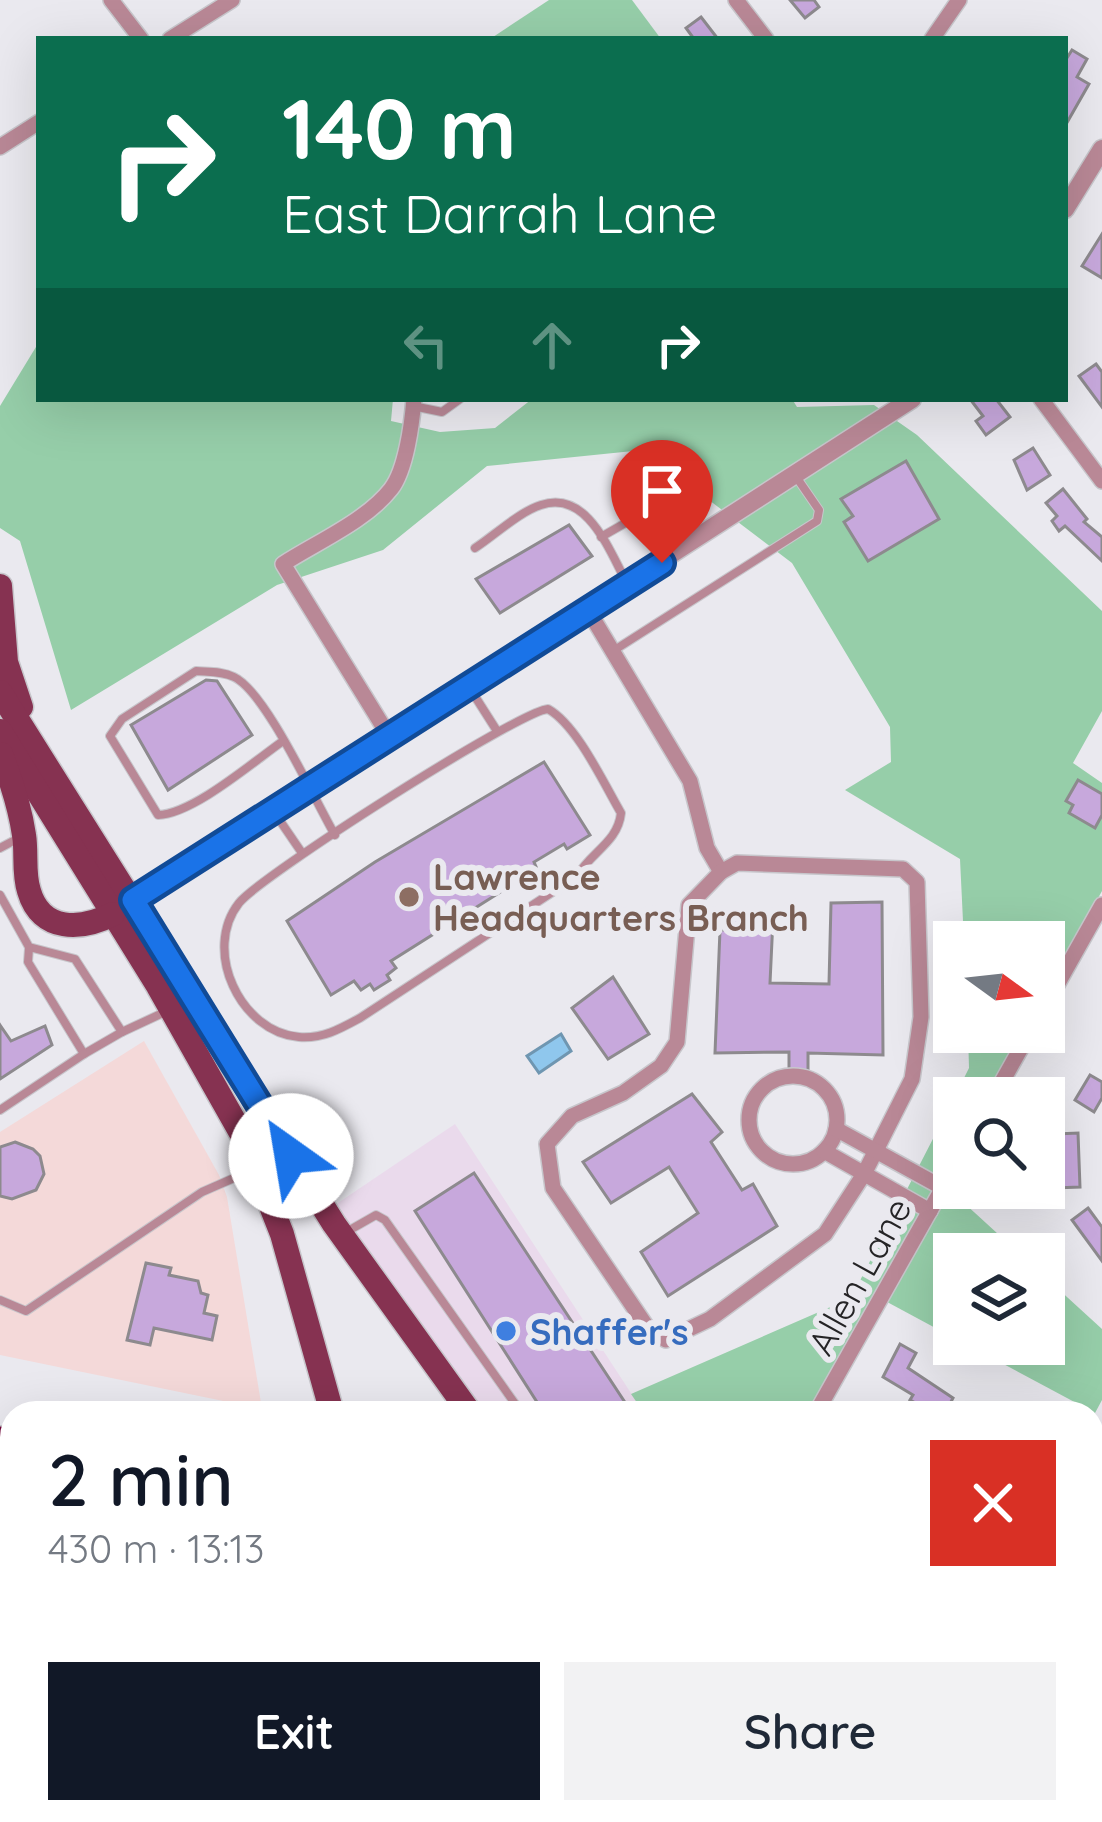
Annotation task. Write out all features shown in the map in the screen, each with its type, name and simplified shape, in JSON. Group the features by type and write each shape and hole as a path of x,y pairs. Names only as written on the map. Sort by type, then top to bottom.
{"main road":[{"path":"0,586 6,662 50,770"},
{"path":"0,692 50,770 172,1009 219,1088 282,1234 329,1401"},
{"path":"0,731 342,1236 461,1401"},
{"path":"0,752 24,836 29,892 42,914 53,922 79,927 123,907"}],"street":[{"path":"112,0 139,36"},
{"path":"175,36 232,0"},
{"path":"736,0 764,36"},
{"path":"934,36 959,0"},
{"path":"0,147 36,124"},
{"path":"1068,204 1102,148"},
{"path":"123,907 908,402"},
{"path":"1043,402 1102,481"},
{"path":"389,736 283,564 356,518 393,488 411,431 413,403"},
{"path":"1088,462 1102,451"},
{"path":"588,610 690,781 706,848 721,872"},
{"path":"737,863 903,869 917,882 920,1016 912,1079 877,1150 825,1234 710,1319 666,1340 649,1330 553,1188 547,1144 572,1116 623,1093 661,1066 676,1042 689,905 721,872 737,863"},
{"path":"1065,971 1102,905"},
{"path":"783,1077 811,1079 832,1098 836,1129 824,1151 798,1164 769,1157 751,1133 752,1104 770,1082 783,1077"},
{"path":"836,1129 933,1182"},
{"path":"824,1151 930,1211"},
{"name":"Allen Lane","path":"823,1401 933,1206"}],"lane":[{"path":"413,403 442,412 456,402"},
{"path":"614,650 817,521 819,510 796,477"},
{"path":"601,536 667,499"},
{"path":"475,548 543,504 566,505 590,517 628,584"},
{"path":"283,741 207,794 169,815 158,815 110,736 122,718 196,671 218,672 246,685 283,741 335,835"},
{"path":"468,686 497,731"},
{"path":"536,710 559,715 621,813 616,835 587,859 577,876 328,1035 298,1037 253,1014 234,991 225,963 227,924 239,902 302,853 497,731 536,710"},
{"path":"273,810 302,853"},
{"path":"0,848 24,836"},
{"path":"0,895 29,947 28,962 84,1054"},
{"path":"29,947 75,959 122,1032"},
{"path":"0,1110 84,1054 172,1009"},
{"path":"0,1300 26,1311 202,1192 256,1168"},
{"path":"342,1236 365,1218 376,1215 385,1220 510,1401"}],"shaded area":[{"path":"144,1041 227,1197 261,1401 223,1401 0,1355 0,1132"},
{"path":"455,1124 636,1401 461,1401 326,1211"}],"green space":[{"path":"549,0 632,0 659,36 495,36"},
{"path":"36,347 36,402 393,402 391,421 440,432 495,428 528,402 874,405 917,435 1102,611 1102,711 1073,763 1102,783 1102,891 1065,957 1065,921 963,921 960,859 845,790 891,762 890,727 792,563 643,450 487,466 383,550 277,585 71,710 20,541 0,528 0,406"},
{"path":"969,1053 1011,1053 998,1077 964,1077"},
{"path":"933,1139 933,1209 971,1209 997,1233 933,1233 933,1327 876,1296 818,1401 636,1401 631,1394 851,1298"},
{"path":"1065,1295 1102,1329 1102,1400 1073,1401 1005,1365 1065,1365"}],"water":[{"path":"561,1034 571,1051 539,1073 527,1056"}],"building":[{"path":"790,0 814,0 819,7 805,18"},
{"path":"701,17 716,36 692,36 686,28"},
{"path":"1072,50 1087,59 1077,77 1089,84 1068,121 1068,56"},
{"path":"1102,234 1102,278 1082,266"},
{"path":"1096,364 1102,372 1102,407 1079,376"},
{"path":"972,402 998,402 1010,417 986,435 976,421 983,416"},
{"path":"1033,448 1050,475 1027,490 1014,460"},
{"path":"906,461 939,519 868,561 844,522 853,516 841,499"},
{"path":"1063,489 1087,519 1084,522 1102,537 1102,561 1065,526 1059,531 1052,521 1057,516 1046,503"},
{"path":"569,525 592,556 500,613 476,579"},
{"path":"206,680 217,681 252,735 168,790 131,725"},
{"name":"Lawrence Headquarters Branch","path":"544,762 590,835 534,862 537,869 391,961 396,968 387,975 390,980 374,990 370,984 361,990 354,981 331,995 287,921 375,862"},
{"path":"1078,780 1102,794 1102,815 1095,828 1069,813 1073,805 1066,801"},
{"path":"882,902 883,1055 808,1053 808,1072 789,1072 789,1052 715,1053 720,930 731,930 732,918 773,919 770,983 829,984 831,903"},
{"path":"613,977 649,1034 608,1059 572,1008"},
{"path":"0,1025 11,1041 45,1026 52,1045 0,1079"},
{"path":"1090,1075 1102,1082 1102,1098 1094,1112 1075,1100"},
{"path":"692,1094 722,1132 711,1142 742,1190 753,1184 777,1226 668,1296 641,1252 698,1213 669,1167 611,1203 583,1162"},
{"path":"1078,1133 1080,1187 1065,1188 1065,1134"},
{"path":"15,1142 40,1156 44,1174 36,1190 12,1199 0,1196 0,1147"},
{"path":"474,1173 624,1401 536,1401 415,1211"},
{"path":"1088,1208 1102,1227 1102,1261 1072,1220"},
{"path":"146,1263 171,1268 169,1275 198,1281 201,1293 208,1295 204,1313 217,1316 212,1340 154,1328 150,1345 127,1340"},
{"path":"900,1344 916,1353 908,1368 953,1398 912,1401 913,1395 883,1377"}],"place":[{"name":"Lawrence Headquarters Branch","path":"409,897"},
{"name":"Shaffer's","path":"506,1331"}],"route":[{"path":"291,1156 133,900 662,563"}]}
